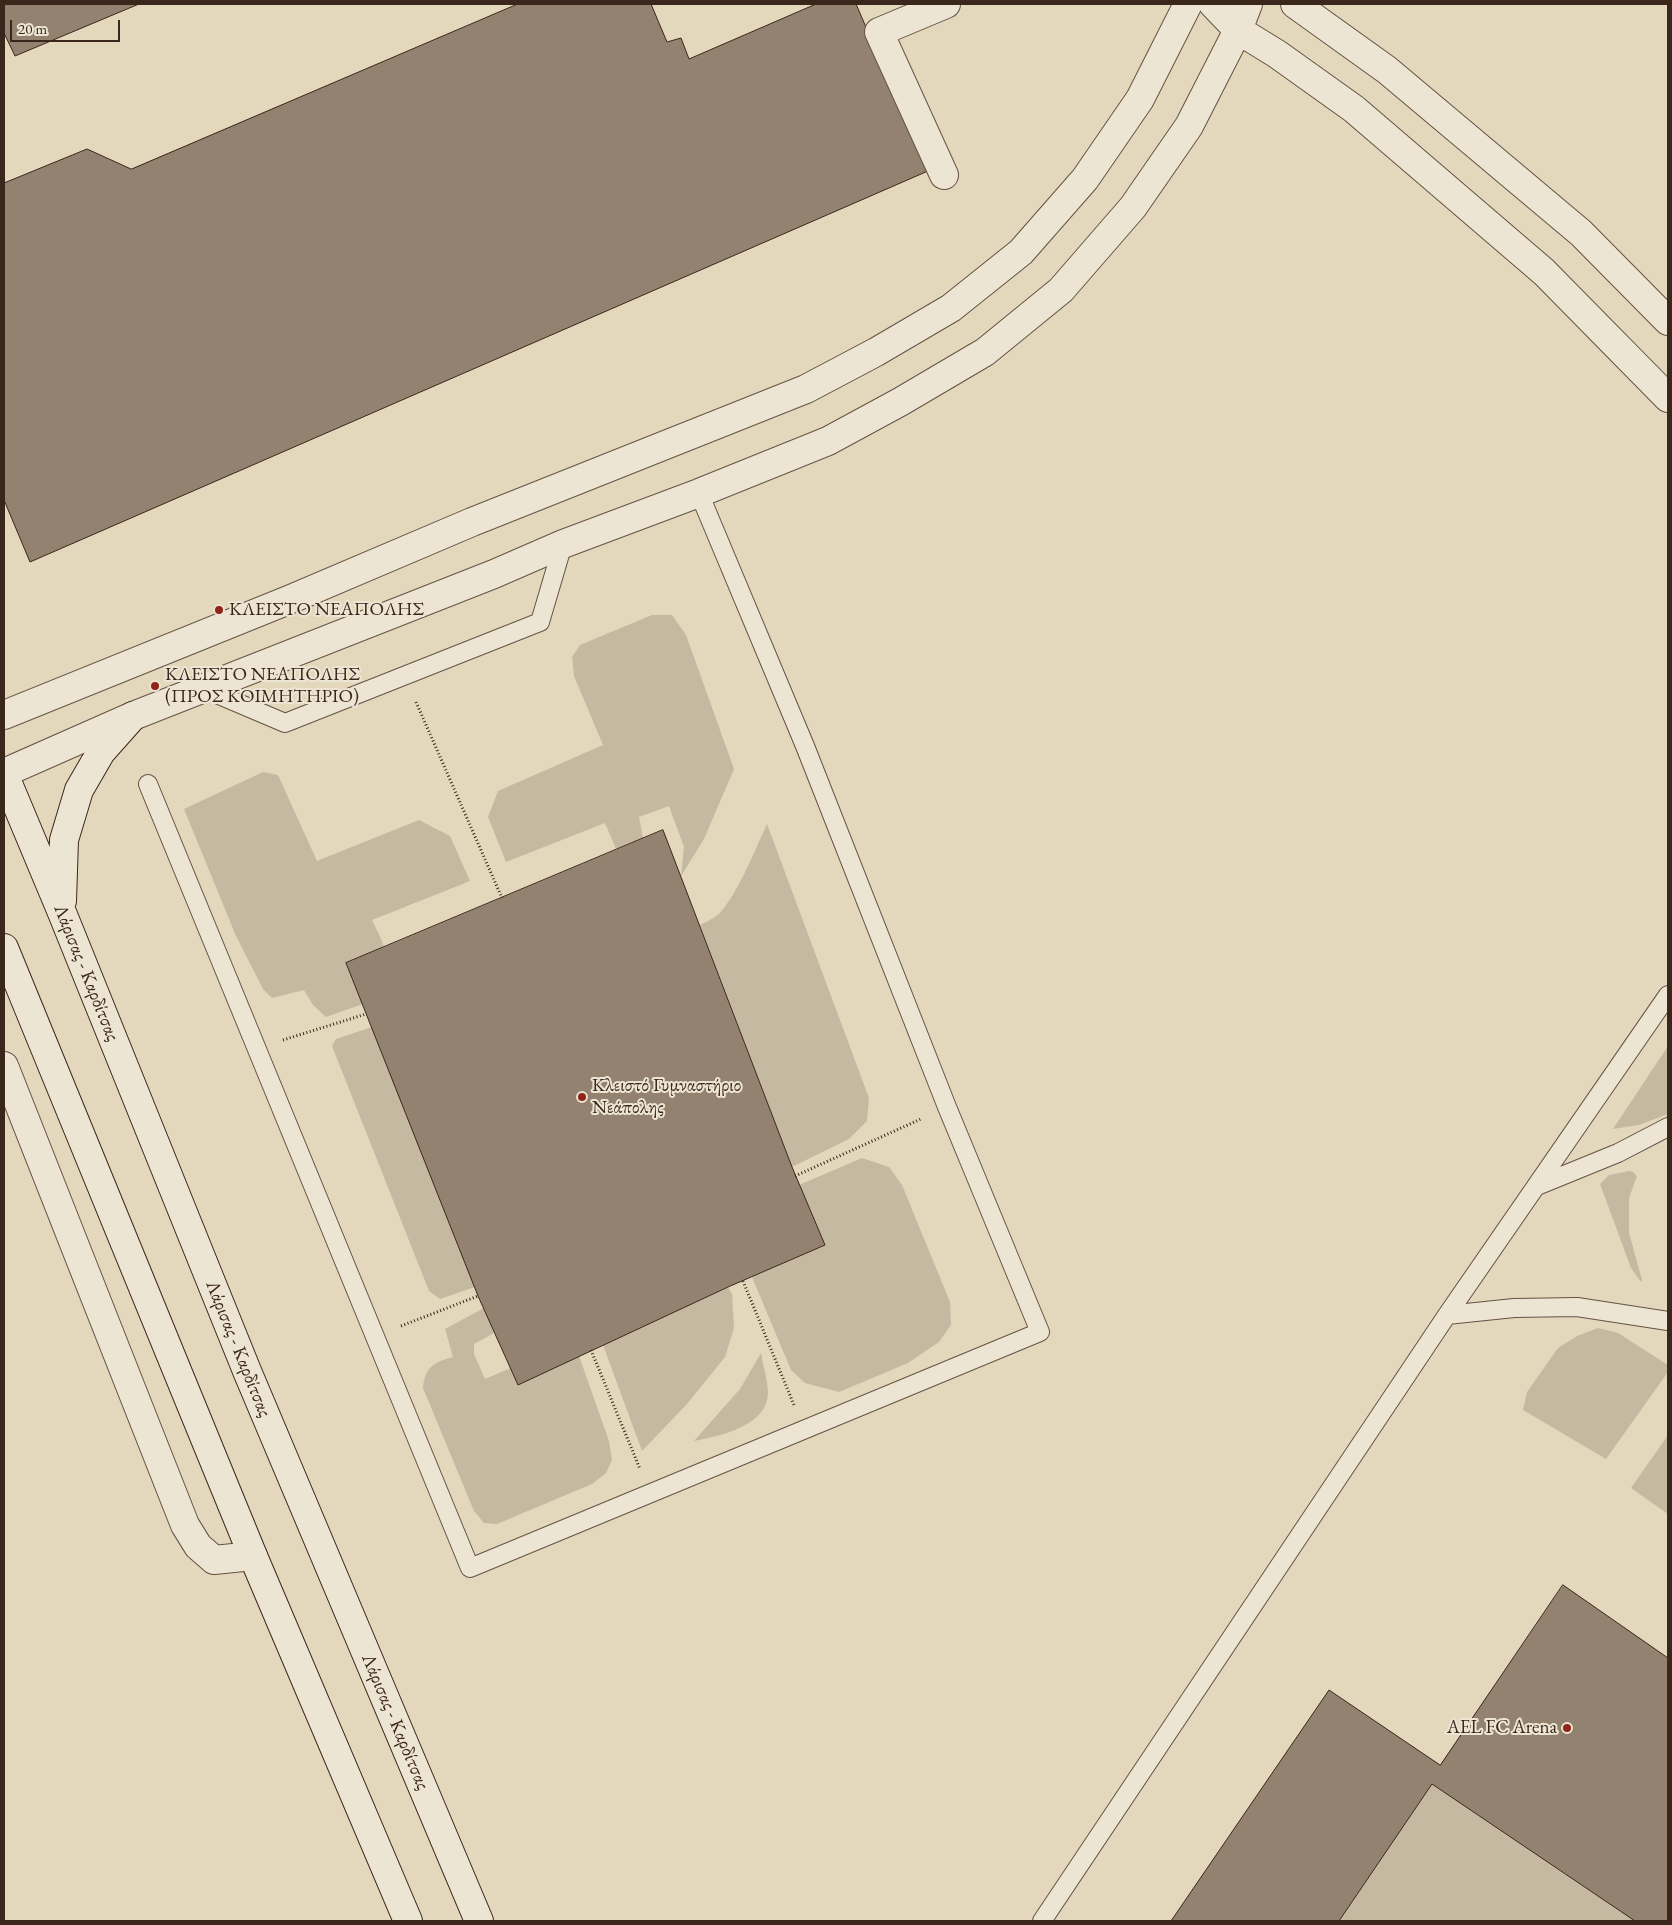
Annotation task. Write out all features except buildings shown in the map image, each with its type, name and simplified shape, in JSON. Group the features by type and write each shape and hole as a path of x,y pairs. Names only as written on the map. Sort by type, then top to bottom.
{"street":[{"path":"944,175 879,32 946,4"},
{"path":"4,715 291,599 472,522 806,389 876,352 951,308 1020,252 1085,179 1140,99 1188,4"},
{"path":"1213,4 1238,30 1277,54 1361,115 1544,272 1668,398"},
{"path":"4,773 133,716 205,690 494,574 563,544 699,493 828,441 900,402 985,352 1060,290 1133,207 1188,126 1238,30 1248,4"},
{"path":"1294,4 1387,70 1574,227 1668,321"},
{"path":"63,915 64,840 79,790 101,752 133,716"},
{"name":"Λάρισας - Καρδίτσας","path":"4,773 246,1371 478,1921"},
{"path":"4,948 253,1556 408,1921"},
{"path":"4,1066 185,1525 198,1546 214,1560 253,1556"}],"lane":[{"path":"148,784 470,1568 1040,1332 947,1107 805,746 699,493"},
{"path":"205,690 285,723 540,622 563,544"},
{"path":"1042,1921 1447,1315 1668,995"},
{"path":"1537,1186 1618,1153 1668,1127"},
{"path":"1447,1315 1514,1308 1577,1307 1668,1321"}],"path":[{"path":"405,676 502,898"},
{"path":"256,1049 366,1014"},
{"path":"795,1176 947,1107"},
{"path":"743,1281 804,1429"},
{"path":"375,1336 478,1296"},
{"path":"592,1350 650,1493"}],"shaded area":[{"path":"652,615 672,615 686,635 734,769 704,839 681,876 684,847 669,806 639,817 643,838 616,849 605,823 506,862 488,817 498,791 603,745 574,676 572,657 580,645"},
{"path":"263,772 278,775 317,861 419,820 450,836 470,881 372,920 384,948 346,964 363,1004 326,1017 313,1005 304,990 272,998 263,989 236,936 184,809"},
{"path":"767,824 869,1098 867,1121 849,1139 792,1167 700,925 718,915 734,893"},
{"path":"372,1027 475,1287 440,1299 429,1291 332,1046 336,1039"},
{"path":"1668,1046 1668,1114 1639,1125 1613,1129"},
{"path":"862,1158 889,1167 902,1185 950,1302 951,1325 939,1342 908,1363 839,1392 805,1383 791,1370 752,1277 825,1245 799,1185"},
{"path":"1629,1171 1637,1176 1629,1198 1629,1233 1641,1282 1631,1268 1600,1184 1609,1175"},
{"path":"728,1287 732,1294 734,1328 725,1357 687,1404 642,1451 603,1345"},
{"path":"484,1308 494,1333 474,1344 474,1354 485,1379 511,1368 579,1356 609,1441 612,1460 606,1473 592,1484 497,1524 484,1523 474,1511 423,1388 428,1370 436,1363 453,1357 445,1329"},
{"path":"1598,1328 1618,1333 1668,1365 1668,1372 1606,1459 1523,1410 1527,1392 1558,1348 1577,1336"},
{"path":"761,1353 768,1391 766,1403 761,1413 741,1427 717,1436 694,1441 740,1389"},
{"path":"1668,1435 1668,1514 1631,1488"},
{"path":"1432,1784 1635,1921 1339,1921"}],"place":[{"name":"ΚΛΕΙΣΤΟ ΝΕΑΠΟΛΗΣ","path":"219,610"},
{"name":"ΚΛΕΙΣΤΟ ΝΕΑΠΟΛΗΣ (ΠΡΟΣ ΚΟΙΜΗΤΗΡΙΟ)","path":"155,686"},
{"name":"Κλειστό Γυμναστήριο Νεάπολης","path":"582,1097"},
{"name":"AEL FC Arena","path":"1567,1728"}]}
